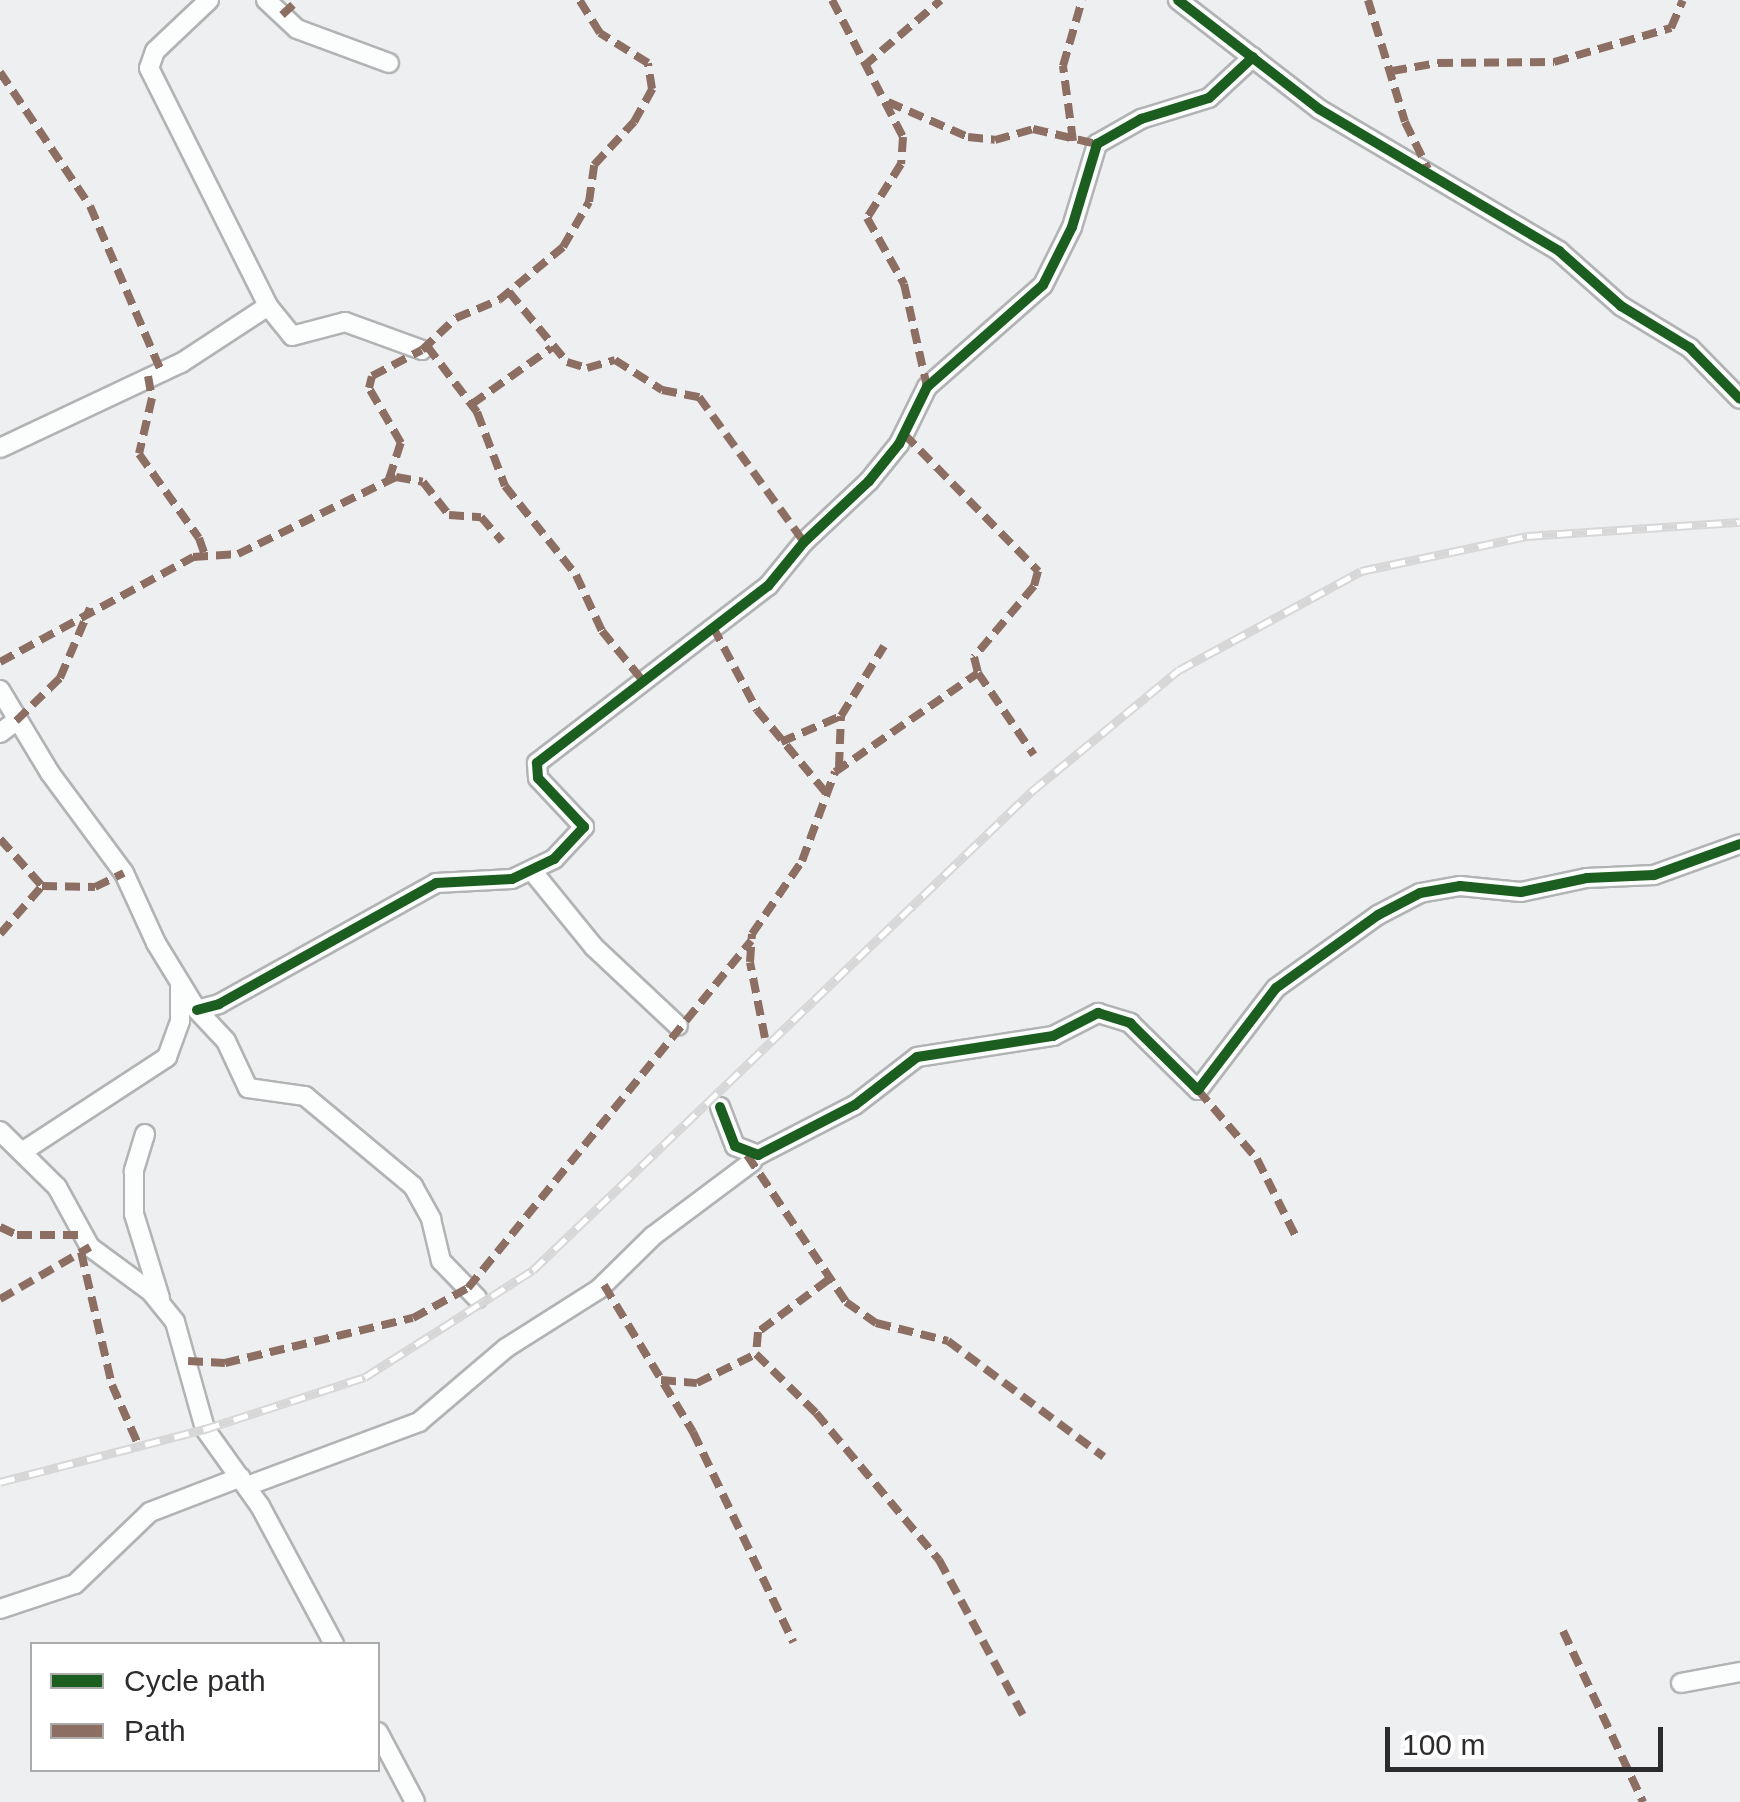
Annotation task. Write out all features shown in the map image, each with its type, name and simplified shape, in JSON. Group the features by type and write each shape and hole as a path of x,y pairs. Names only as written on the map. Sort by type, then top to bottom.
{"street":[{"path":"209,0 155,52 148,68 268,306 292,336 345,322 422,350"},
{"path":"266,0 297,28 390,62"},
{"path":"1178,0 1319,109 1559,251 1620,306 1690,348 1740,399"},
{"path":"198,1010 220,1004 436,883 490,883 533,872 584,827 538,778 537,763 768,586 804,542 869,481 899,444 927,387 1043,285 1072,227 1097,144 1141,119 1209,98 1253,57"},
{"path":"0,448 181,364 268,306"},
{"path":"0,690 16,720 124,873 180,983 198,1010 224,1037 252,1092 286,1089 305,1096 413,1186 432,1218 442,1262 477,1298"},
{"path":"0,733 16,720"},
{"path":"720,1107 734,1146 758,1155 855,1105 917,1057 1053,1036 1098,1013 1130,1022 1198,1090 1276,988 1420,893 1460,886 1522,892 1587,878 1654,875 1740,844"},
{"path":"533,872 594,947 678,1026"},
{"path":"24,1150 167,1057 180,1020 180,983"},
{"path":"0,1131 57,1186 90,1247 163,1305 175,1322 205,1429 244,1481 333,1642"},
{"path":"145,1134 134,1171 134,1214 163,1305"},
{"path":"0,1610 75,1584 150,1512 419,1422 506,1348 599,1288 647,1242 752,1162"},
{"path":"1682,1684 1740,1672"},
{"path":"380,1736 414,1802"}],"railway":[{"path":"0,1482 205,1429 365,1377 533,1270 1032,791 1179,670 1361,571 1527,536 1740,522"}],"marked path":[{"path":"282,15 298,0"},
{"path":"389,479 401,443 369,388 372,376 422,350 456,318 499,300 563,247 589,202 594,165 634,122 652,89 648,63 600,33 579,0"},
{"path":"832,0 903,137 901,164 867,218 904,284 927,387"},
{"path":"864,66 941,0"},
{"path":"1073,141 1063,66 1082,0"},
{"path":"1368,0 1405,122 1428,169"},
{"path":"1392,71 1438,63 1554,62 1671,28 1683,0"},
{"path":"0,72 90,206 161,371"},
{"path":"888,102 968,137 995,140 1033,129 1097,144"},
{"path":"509,292 567,362 587,368 615,360 662,390 699,397 804,542"},
{"path":"427,346 477,412 505,486 576,575 602,631 643,681"},
{"path":"472,404 551,348"},
{"path":"148,376 152,398 139,454 199,538 206,558"},
{"path":"904,434 1038,571 1034,586 974,657 978,673 1034,755"},
{"path":"0,662 193,557 238,554 396,477 423,482 449,515 481,517 502,541"},
{"path":"16,721 60,678 90,608"},
{"path":"713,627 757,710 827,794"},
{"path":"839,767 841,716 884,646"},
{"path":"765,1038 750,962 752,934 802,861 835,772 978,673"},
{"path":"781,742 841,716"},
{"path":"0,839 42,886"},
{"path":"0,934 42,886 95,887 124,873"},
{"path":"188,1361 225,1363 413,1318 468,1288 751,941"},
{"path":"1198,1090 1257,1159 1297,1239"},
{"path":"747,1155 846,1302 876,1323 948,1341 1104,1457"},
{"path":"0,1227 17,1235 80,1235"},
{"path":"0,1299 90,1247"},
{"path":"81,1252 112,1385 138,1444"},
{"path":"828,1280 758,1332 756,1354 816,1413 939,1560 1024,1717"},
{"path":"604,1285 693,1432 793,1642"},
{"path":"661,1380 697,1383 756,1354"},
{"path":"1563,1631 1643,1802"}],"cycle path":[{"path":"1178,0 1319,109 1559,251 1621,306 1690,348 1740,399"},
{"path":"197,1010 219,1004 436,883 512,879 554,859 584,827 538,778 537,763 768,586 804,542 869,481 899,444 927,387 1043,285 1072,227 1097,144 1141,119 1209,98 1253,57"},
{"path":"720,1107 735,1146 758,1155 855,1105 917,1057 1053,1036 1098,1013 1130,1023 1198,1090 1276,988 1378,915 1420,893 1460,886 1521,892 1587,878 1654,875 1740,844"}]}
